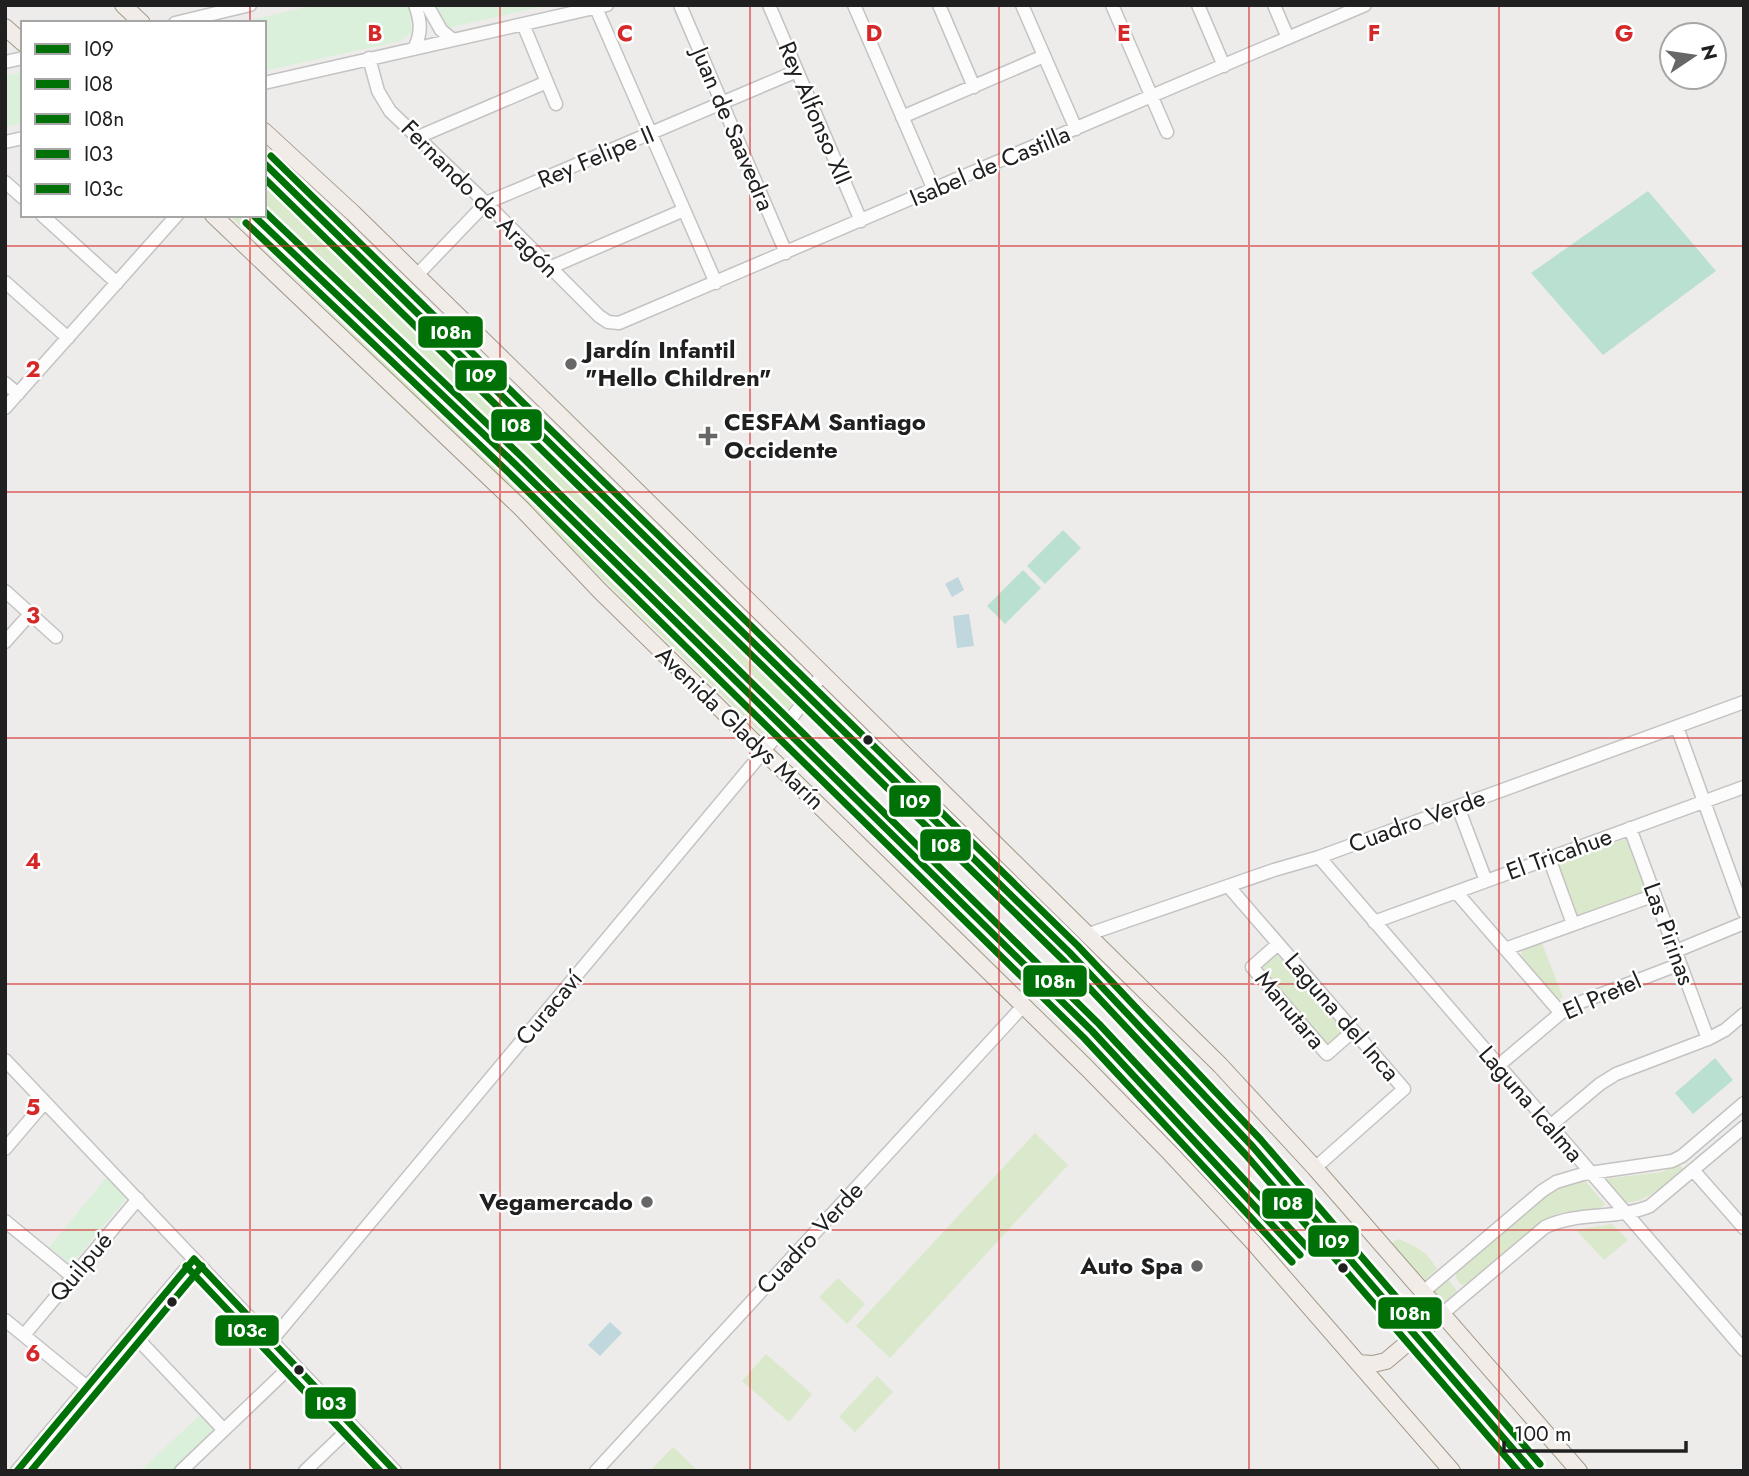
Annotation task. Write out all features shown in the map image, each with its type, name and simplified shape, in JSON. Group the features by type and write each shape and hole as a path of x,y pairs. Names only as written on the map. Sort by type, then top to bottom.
{"main road":[{"path":"123,5 140,21"},
{"path":"5,27 21,41"},
{"path":"266,133 417,275 824,672 1220,1065 1315,1168 1579,1471"},
{"name":"Avenida Gladys Marín","path":"215,217 521,508 575,566 1024,1005 1171,1154 1252,1242 1452,1471"},
{"path":"1358,1363 1386,1361 1442,1314"}],"street":[{"path":"414,49 419,40 420,26 415,5"},
{"path":"427,5 440,30 453,40"},
{"name":"Juan de Saavedra","path":"680,5 786,253"},
{"name":"Rey Alfonso XII","path":"769,5 861,221"},
{"path":"854,5 934,190"},
{"path":"939,5 974,87"},
{"path":"1022,5 1076,129"},
{"path":"1112,5 1167,132"},
{"path":"1198,5 1224,66"},
{"path":"1274,5 1289,38"},
{"path":"183,21 246,6"},
{"path":"266,83 602,6 651,134 716,284"},
{"name":"Isabel de Castilla","path":"613,323 624,322 716,284 1358,7"},
{"path":"523,24 556,104"},
{"path":"902,117 1044,56"},
{"name":"Fernando de Aragón","path":"369,58 378,91 385,105 598,316 613,323"},
{"name":"Rey Felipe II","path":"417,275 486,203 797,71"},
{"path":"418,137 547,82"},
{"path":"5,182 21,196"},
{"path":"549,268 684,210"},
{"path":"44,217 117,283"},
{"path":"5,408 175,217"},
{"path":"5,282 68,338"},
{"path":"5,383 18,394"},
{"path":"5,591 56,637"},
{"path":"5,642 30,614"},
{"name":"Curacaví","path":"271,1340 808,697 824,672"},
{"name":"Cuadro Verde","path":"1089,934 1319,857 1744,702"},
{"path":"1677,727 1744,912"},
{"name":"El Tricahue","path":"1374,922 1744,787"},
{"path":"1458,807 1486,881"},
{"name":"Las Pirinas","path":"1630,828 1708,1039"},
{"name":"Laguna Icalma","path":"1319,857 1624,1212 1741,1341"},
{"path":"1549,858 1573,924"},
{"name":"Laguna del Inca","path":"1229,887 1404,1088 1315,1168"},
{"path":"1456,892 1560,1012"},
{"path":"1505,949 1655,895"},
{"name":"El Pretel","path":"1498,1066 1560,1012 1575,1003 1678,958 1744,923"},
{"name":"Manutara","path":"1278,944 1252,967 1327,1054 1353,1031"},
{"name":"Cuadro Verde","path":"596,1471 1024,1005"},
{"path":"1550,1126 1616,1074 1708,1039 1725,1030 1744,1014"},
{"path":"5,1060 395,1471"},
{"path":"5,1149 45,1101"},
{"path":"1423,1292 1542,1191 1566,1178 1672,1161 1682,1156 1744,1103"},
{"path":"1442,1314 1545,1227 1566,1219 1650,1206 1744,1127"},
{"path":"1693,1170 1744,1228"},
{"name":"Quilpué","path":"24,1335 138,1199"},
{"path":"5,1221 73,1277"},
{"path":"21,1469 194,1259"},
{"path":"5,1320 87,1387"},
{"path":"132,1333 224,1430"},
{"path":"181,1471 293,1364"},
{"path":"305,1471 352,1426"}],"green space":[{"path":"315,5 409,5 412,32 401,41 266,71 266,21 245,21"},
{"path":"434,5 549,5 448,28"},
{"path":"21,72 21,123 5,127 5,76"},
{"path":"266,182 398,304 799,697 780,719 264,217"},
{"path":"1648,191 1716,271 1603,355 1531,273"},
{"path":"231,217 245,217 449,408 774,726 765,737"},
{"path":"1063,530 1081,548 1045,584 1027,566"},
{"path":"1023,570 1041,588 1005,624 987,606"},
{"path":"1628,838 1647,892 1576,917 1558,864"},
{"path":"1541,941 1563,997 1558,1000 1521,956 1523,949"},
{"path":"1276,953 1344,1031 1327,1046 1260,968"},
{"path":"1715,1058 1733,1080 1693,1114 1675,1093"},
{"path":"1035,1133 1068,1165 890,1358 856,1326"},
{"path":"1679,1164 1683,1169 1663,1186 1649,1196 1633,1202 1624,1203 1603,1179 1662,1172"},
{"path":"107,1177 129,1195 71,1265 49,1247"},
{"path":"1579,1180 1586,1182 1605,1204 1596,1210 1560,1213 1539,1223 1468,1285 1460,1284 1456,1278 1456,1270 1546,1196 1560,1186"},
{"path":"1612,1224 1628,1240 1604,1260 1576,1230"},
{"path":"1398,1239 1421,1250 1437,1269 1423,1282 1389,1244"},
{"path":"838,1278 865,1304 847,1324 819,1297"},
{"path":"1447,1278 1459,1294 1443,1307 1431,1291"},
{"path":"766,1354 812,1394 789,1422 742,1381"},
{"path":"877,1376 893,1392 855,1432 839,1417"},
{"path":"202,1413 218,1430 175,1471 140,1471"},
{"path":"673,1447 698,1471 650,1471"}],"water":[{"path":"958,577 964,590 952,597 945,584"},
{"path":"969,614 974,646 957,648 953,616"},
{"path":"610,1322 622,1333 600,1356 588,1345"}],"transit line":[{"name":"I08n","path":"271,156 1078,946 1261,1140 1540,1464"},
{"name":"I09","path":"266,165 1070,953 1253,1147 1532,1471"},
{"name":"I08","path":"266,180 1063,960 1245,1154 1518,1471"},
{"name":"I08n","path":"266,213 522,457 1099,1024 1308,1248"},
{"name":"I09","path":"255,217 515,464 1092,1031 1300,1255"},
{"name":"I08","path":"246,223 508,472 1084,1038 1292,1262"},
{"name":"I03","path":"194,1259 395,1471"},
{"name":"I03","path":"17,1471 194,1259"},
{"name":"I03c","path":"186,1266 380,1471"},
{"name":"I03c","path":"31,1471 202,1266"}],"place":[{"name":"Jardín Infantil \"Hello Children\"","path":"571,364"},
{"name":"CESFAM Santiago Occidente","path":"708,436"},
{"name":"Vegamercado","path":"647,1202"},
{"name":"Auto Spa","path":"1197,1266"}]}
